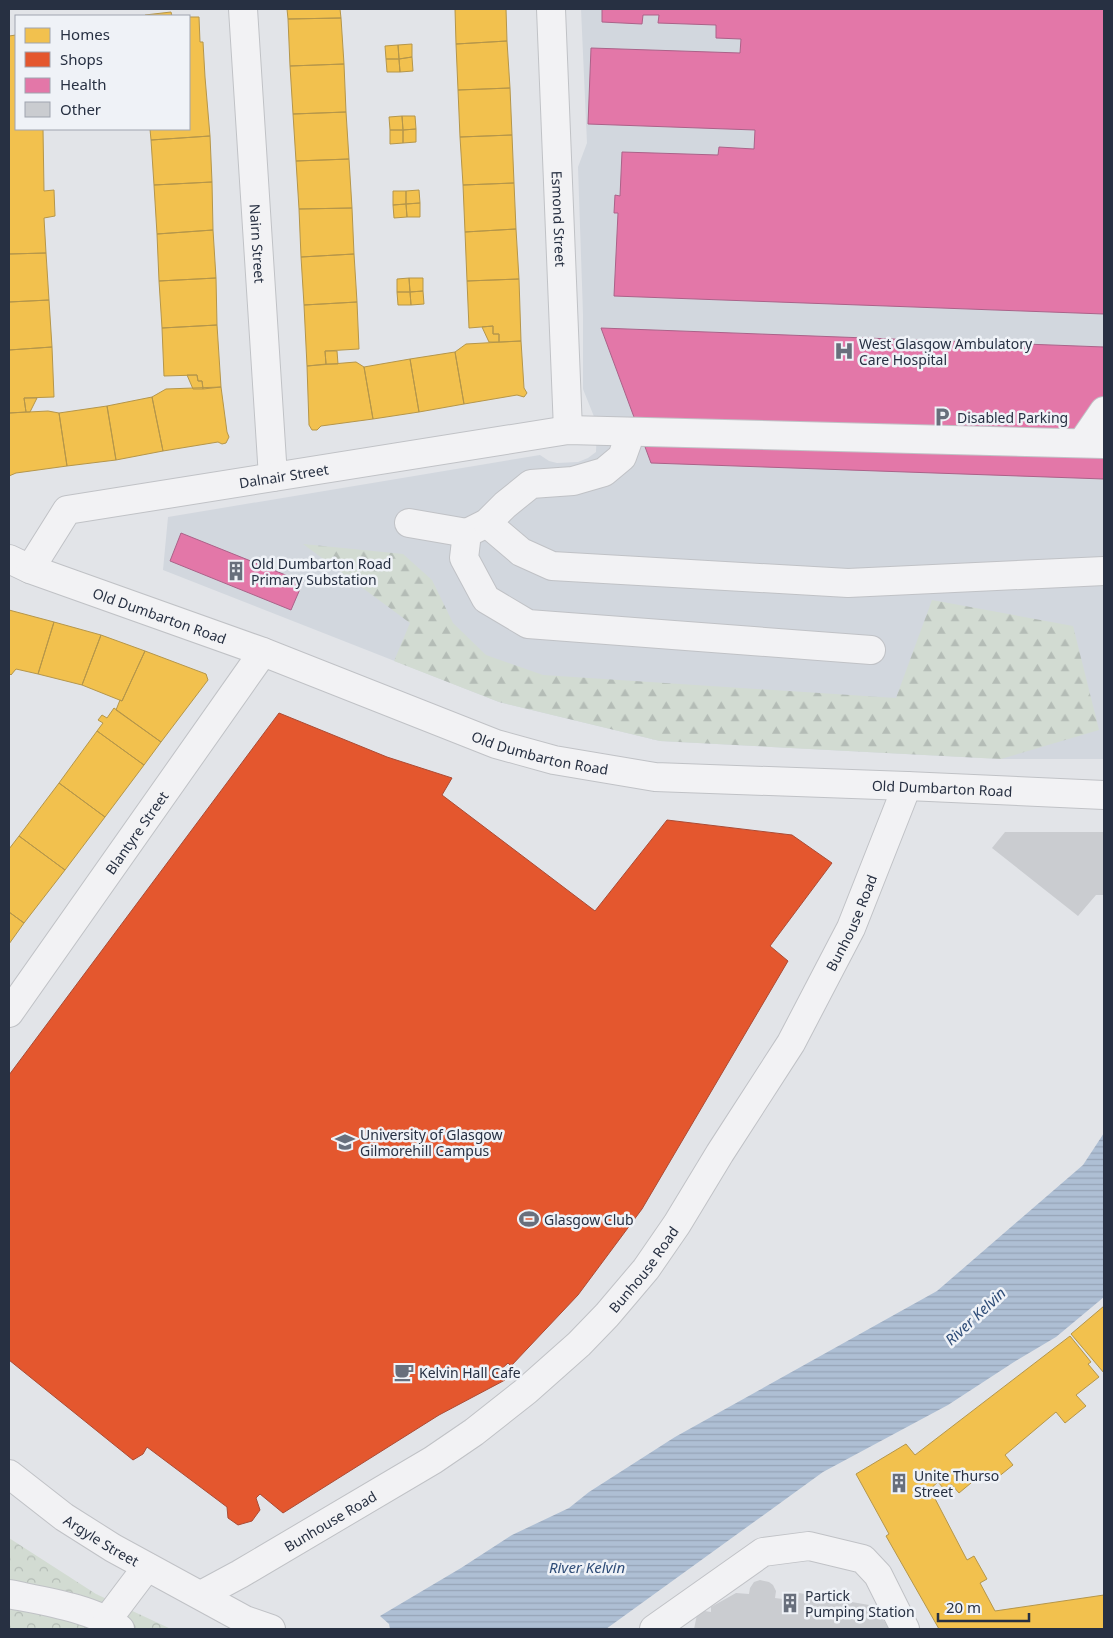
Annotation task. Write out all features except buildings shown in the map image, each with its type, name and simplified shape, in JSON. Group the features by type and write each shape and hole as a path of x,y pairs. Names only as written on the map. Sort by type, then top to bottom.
{"street":[{"name":"Nairn Street","path":"243,9 273,477"},
{"name":"Esmond Street","path":"551,9 568,430"},
{"path":"1093,444 1104,411"},
{"name":"Dalnair Street","path":"19,564 67,510 568,430 1093,444"},
{"path":"631,432 622,457 604,472 573,481 531,484 477,528 464,558 486,599 528,624 871,650"},
{"path":"409,522 477,528 520,552 552,566 848,583 1104,571"},
{"name":"Old Dumbarton Road","path":"19,564 263,652 496,744 554,760 655,777 1104,795"},
{"name":"Blantyre Street","path":"9,1013 263,652"},
{"name":"Bunhouse Road","path":"201,1595 424,1465 467,1437 526,1391 579,1344 607,1315 646,1269 677,1224 791,1043 851,928 907,786"},
{"name":"Argyle Street","path":"9,1474 86,1532 245,1620 271,1629"},
{"path":"654,1629 763,1552 809,1546 862,1559 878,1575 905,1629"},
{"path":"9,1594 83,1612 113,1625 147,1567"}],"shaded area":[{"name":"West Glasgow Ambulatory Care Hospital","path":"581,9 1104,9 1104,759 1001,759 660,741 499,702 163,570 168,517 540,455 549,461 557,463 578,462 596,452 597,424 583,389 583,314 578,167 587,143"}],"green space":[{"path":"303,544 403,554 432,580 453,623 486,655 543,675 896,698 932,600 1073,626 1099,730 1001,759 660,741 499,702 394,661 410,623"},
{"path":"9,1538 96,1594 171,1629 9,1629"}],"water":[{"name":"River Kelvin","path":"1104,1133 1104,1297 1056,1337 948,1405 823,1472 606,1629 390,1629 389,1624 380,1616 512,1535 569,1508 589,1492 675,1437 937,1291 1083,1165"}],"place":[{"name":"West Glasgow Ambulatory Care Hospital","path":"844,351"},
{"name":"Disabled Parking","path":"942,417"},
{"name":"Old Dumbarton Road Primary Substation","path":"236,571"},
{"name":"University of Glasgow Gilmorehill Campus","path":"345,1142"},
{"name":"Glasgow Club","path":"529,1219"},
{"name":"Kelvin Hall Cafe","path":"404,1372"},
{"name":"Unite Thurso Street","path":"899,1483"},
{"name":"Partick Pumping Station","path":"790,1603"}]}
